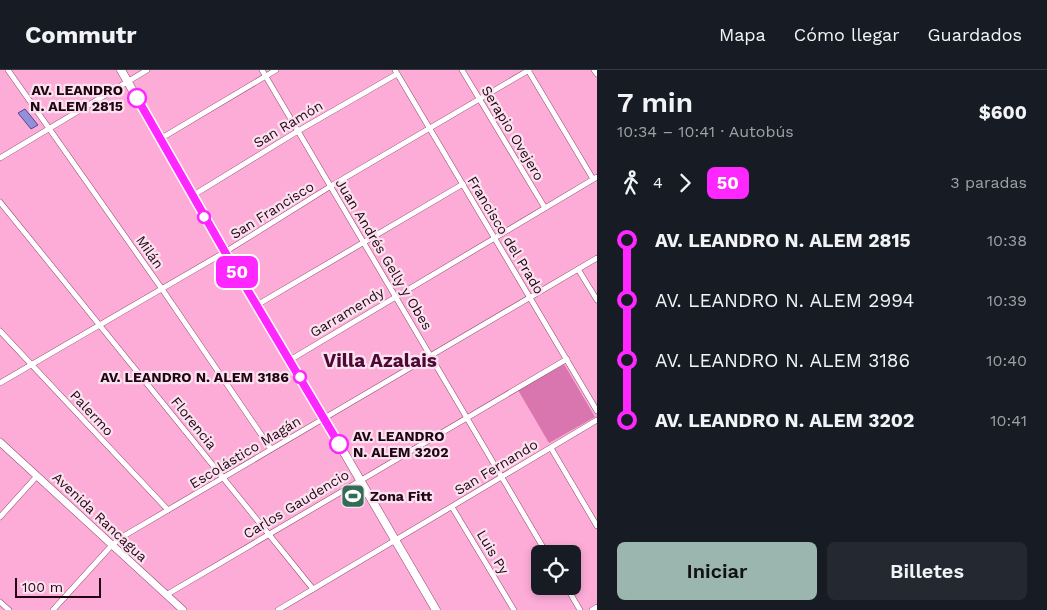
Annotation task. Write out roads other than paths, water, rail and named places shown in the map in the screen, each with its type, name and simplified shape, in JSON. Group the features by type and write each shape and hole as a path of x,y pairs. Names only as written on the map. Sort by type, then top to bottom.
{"main road":[{"path":"121,70 192,196 436,610"},
{"name":"Avenida Rancagua","path":"0,442 183,610"}],"street":[{"name":"Milán","path":"8,70 162,289 271,449"},
{"path":"0,158 147,70"},
{"name":"Juan Andrés Gelly y Obes","path":"262,70 542,545"},
{"path":"160,139 276,70"},
{"name":"Serapio Ovejero","path":"462,70 545,208"},
{"path":"528,70 595,178"},
{"name":"San Francisco","path":"0,383 225,252 331,186 528,70"},
{"path":"594,70 597,74"},
{"name":"Francisco del Prado","path":"396,72 597,411"},
{"name":"San Ramón","path":"192,196 396,72"},
{"name":"Garramendy","path":"290,360 595,178"},
{"path":"257,305 463,184"},
{"name":"Florencia","path":"0,202 313,589"},
{"name":"Escolástico Magán","path":"53,610 112,545 122,537 597,258"},
{"path":"578,269 597,300"},
{"name":"Palermo","path":"0,331 168,510"},
{"name":"Carlos Gaudencio","path":"166,595 567,358"},
{"name":"San Fernando","path":"278,610 597,420"},
{"path":"551,448 597,526"},
{"path":"0,517 37,476"},
{"name":"Luis Py","path":"452,506 514,610"},
{"path":"571,595 580,610"},
{"path":"0,602 9,610"},
{"path":"592,610 597,607"}],"place":[{"name":"AV. LEANDRO N. ALEM 2815","path":"137,98"},
{"name":"AV. LEANDRO N. ALEM 3186","path":"300,377"},
{"name":"AV. LEANDRO N. ALEM 3202","path":"339,444"},
{"name":"Zona Fitt","path":"353,496"}],"district":[{"name":"Villa Azalais","path":"380,360"}]}
